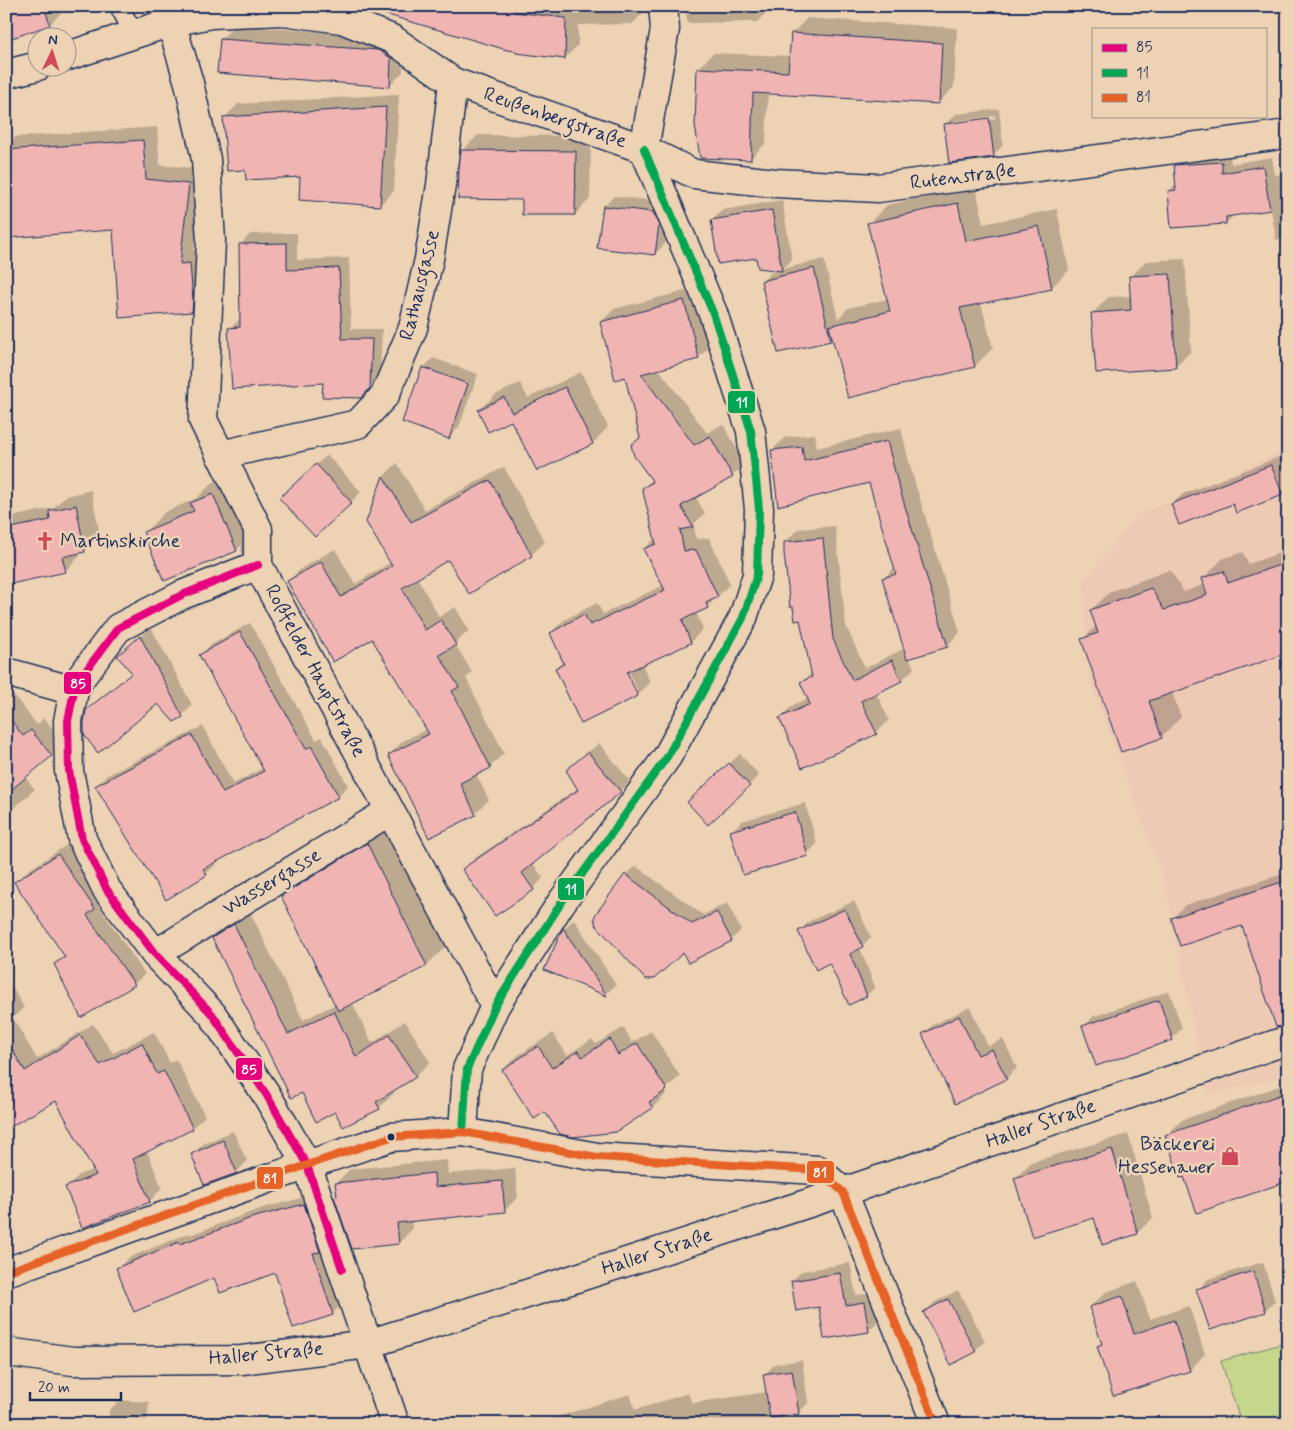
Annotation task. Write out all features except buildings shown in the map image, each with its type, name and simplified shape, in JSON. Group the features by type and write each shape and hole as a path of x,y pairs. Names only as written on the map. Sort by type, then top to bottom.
{"street":[{"path":"644,149 664,29 663,6"},
{"name":"Reußenbergstraße","path":"78,53 171,22 211,14 282,11 342,19 392,39 453,82 644,149 713,313 751,431 759,509 757,575 743,618 667,757 561,903 495,1006 467,1069 463,1132"},
{"name":"Roßfelder Hauptstraße","path":"171,22 206,159 211,241 203,420 258,528 258,565 495,1006"},
{"path":"6,74 28,68"},
{"name":"Rathausgasse","path":"220,455 358,424 385,395 413,328 429,258 441,185 453,82"},
{"name":"Rutenstraße","path":"644,149 694,174 775,183 878,188 1288,134"},
{"path":"258,565 182,595 118,628 74,691 68,721 69,771 82,839 107,890 155,954 212,1014 266,1094 307,1165 396,1424"},
{"path":"6,672 74,691"},
{"name":"Wassergasse","path":"155,954 390,810"},
{"name":"Haller Straße","path":"6,1352 73,1361 242,1360 368,1344 843,1192 1288,1040"},
{"path":"6,1272 391,1137 463,1132 597,1157 818,1170 843,1192 936,1424"}],"lane":[{"path":"119,6 134,34"}],"shaded area":[{"path":"1288,449 1288,1076 1207,1095 1165,883 1089,678 1083,582 1138,514"}],"green space":[{"path":"1288,1342 1288,1424 1231,1424 1240,1420 1221,1361"}],"transit line":[{"name":"11","path":"463,1132 467,1069 495,1006 561,903 667,757 743,618 757,575 759,509 751,431 713,313 644,149"},
{"name":"85","path":"258,565 182,595 118,628 79,680 74,691 68,721 69,771 82,839 107,890 155,954 212,1014 266,1094 307,1165 342,1269"},
{"name":"81","path":"6,1272 391,1137 463,1132 597,1157 818,1170 843,1192 936,1424"}],"place":[{"name":"Martinskirche","path":"45,541"},
{"name":"Bäckerei Hessenauer","path":"1230,1156"}]}
